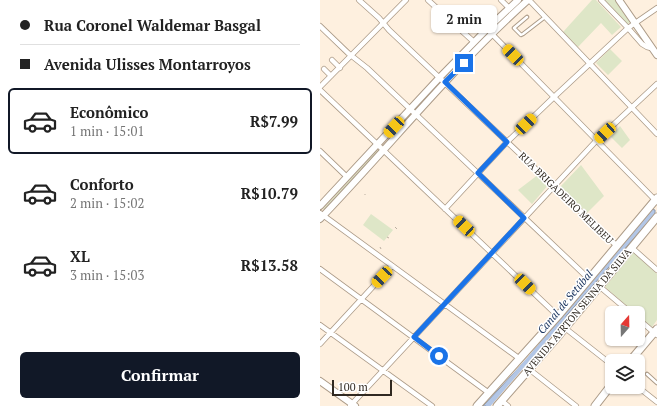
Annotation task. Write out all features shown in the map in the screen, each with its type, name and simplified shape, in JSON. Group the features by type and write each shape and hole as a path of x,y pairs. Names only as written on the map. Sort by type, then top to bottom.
{"main road":[{"path":"321,216 384,151 509,8 518,0"},
{"path":"320,206 474,42 529,0"},
{"path":"619,0 657,55"},
{"name":"AVENIDA AYRTON SENNA DA SILVA","path":"478,406 590,279 656,200"},
{"name":"AVENIDA AYRTON SENNA DA SILVA","path":"500,404 657,217"},
{"path":"636,354 656,332"},
{"path":"320,381 352,405"},
{"path":"595,406 605,393"}],"street":[{"name":"RUA BRIGADEIRO MELIBEU","path":"359,0 617,246"},
{"path":"406,0 320,89 558,316"},
{"path":"428,0 474,42"},
{"path":"501,0 509,8"},
{"path":"529,0 657,134"},
{"path":"601,0 642,44 652,48"},
{"path":"445,209 507,142 554,97 628,28 657,8"},
{"path":"320,26 367,68 590,279"},
{"path":"489,32 656,200"},
{"path":"332,60 340,68"},
{"path":"324,69 332,76"},
{"path":"352,405 596,141 657,84"},
{"path":"320,151 347,177"},
{"path":"321,216 439,298 445,305 500,342 520,359"},
{"path":"631,247 657,270"},
{"path":"320,344 392,266"},
{"path":"320,269 489,393"},
{"path":"599,286 622,306"},
{"path":"645,324 656,332"},
{"path":"320,325 432,406"},
{"path":"565,328 605,359"},
{"path":"530,369 576,406"},
{"path":"645,393 657,402"},
{"path":"500,404 508,406"}],"lane":[{"path":"526,17 514,28 521,35 546,17"},
{"path":"647,374 657,383"}],"green space":[{"path":"592,0 596,0 621,27 612,35 601,23 578,47 563,32"},
{"path":"604,0 615,0 630,22 628,24 626,23"},
{"path":"610,49 622,61 608,75 596,63"},
{"path":"620,126 630,140 622,148 611,137"},
{"path":"377,150 379,152 326,209 323,209"},
{"path":"581,165 604,196 587,213 560,187"},
{"path":"539,174 549,184 532,204 518,190"},
{"path":"371,214 393,230 384,241 363,225"},
{"path":"634,252 657,274 657,320 652,327 645,322 645,306 627,306 605,287"}],"water":[{"path":"651,209 655,210 655,214 488,406 483,406 529,357"}],"waterway":[{"name":"Canal de Setúbal","path":"488,406 564,318"}],"route":[{"path":"439,356 414,337 524,218 478,173 507,142 445,82 464,63"}]}
